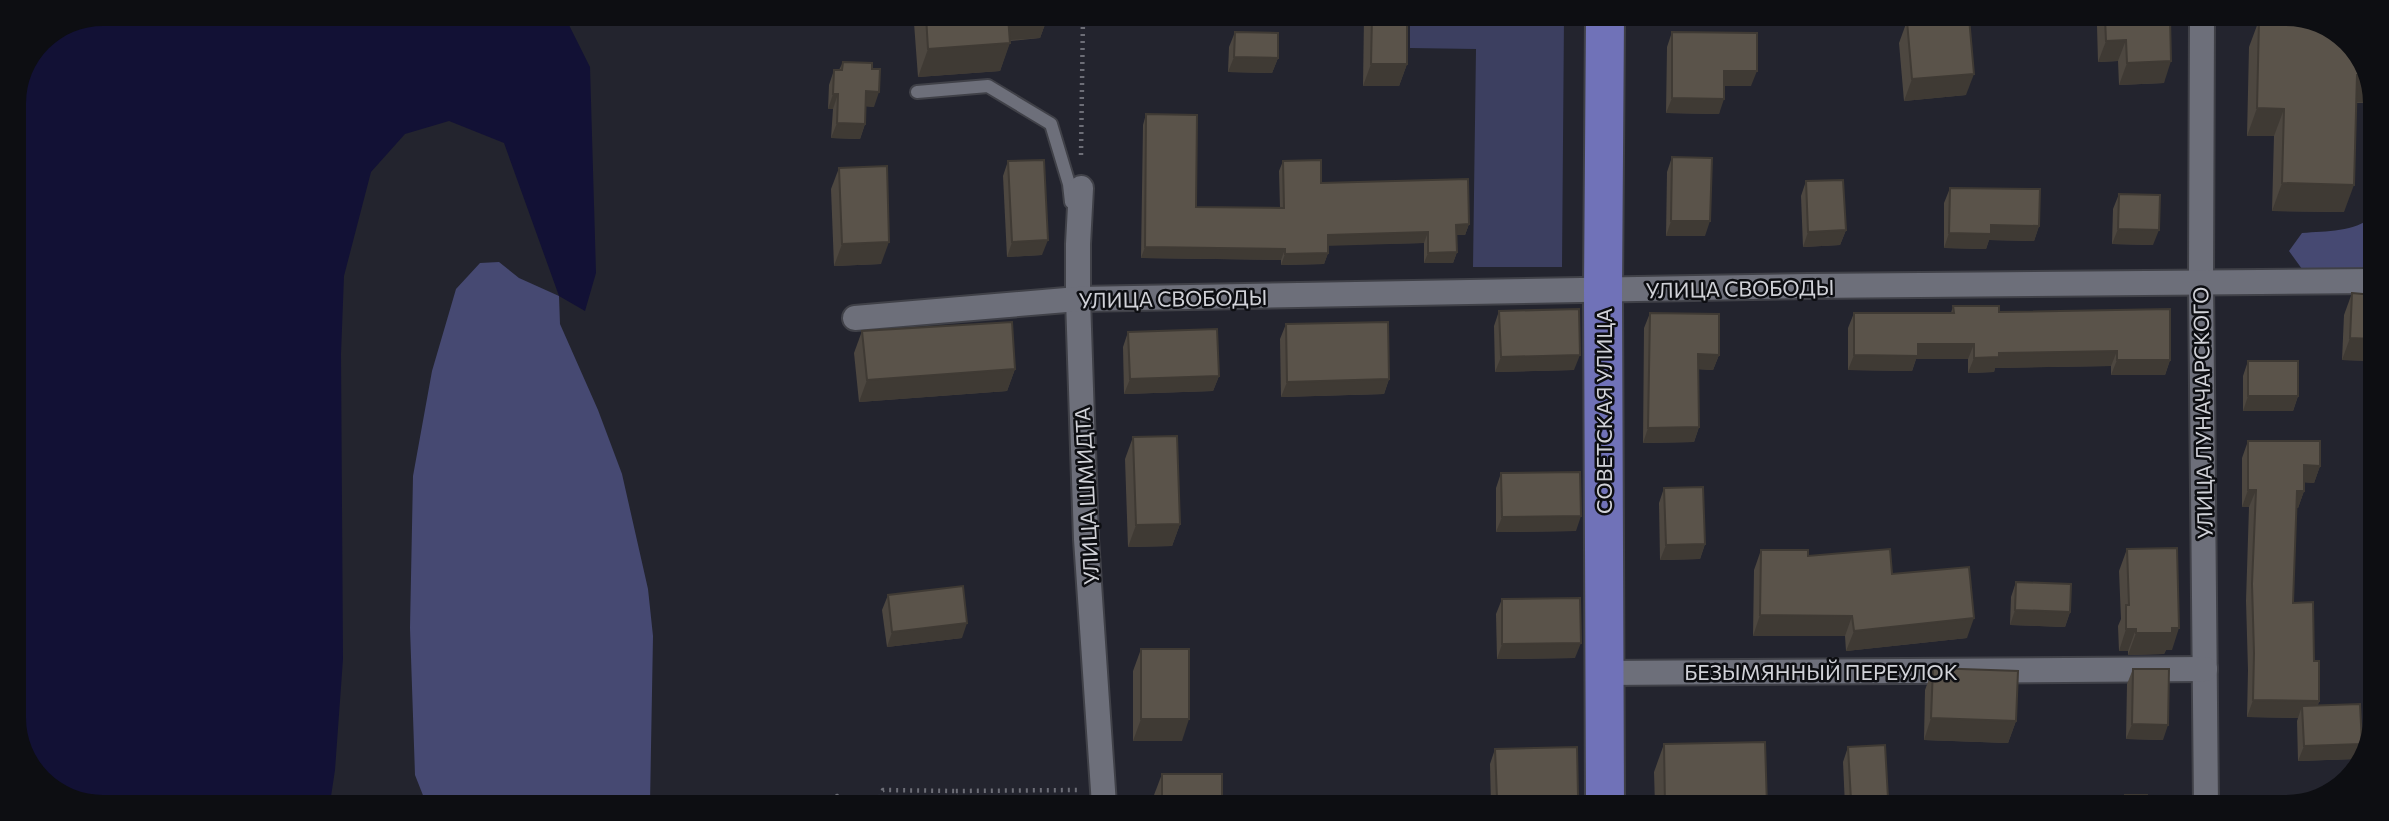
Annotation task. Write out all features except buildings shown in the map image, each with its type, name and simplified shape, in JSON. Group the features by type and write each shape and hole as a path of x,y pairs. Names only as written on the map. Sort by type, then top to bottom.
{"main road":[{"name":"СОВЕТСКАЯ УЛИЦА","path":"1605,26 1605,795"}],"street":[{"name":"УЛИЦА ЛУНАЧАРСКОГО","path":"2202,26 2201,281 2206,795"},
{"name":"УЛИЦА ШМИДТА","path":"1081,188 1078,299 1086,540 1104,795"},
{"name":"УЛИЦА СВОБОДЫ","path":"855,318 1078,299 2201,281 2363,281"},
{"name":"БЕЗЫМЯННЫЙ ПЕРЕУЛОК","path":"1604,673 2205,669"}],"lane":[{"path":"917,92 988,86 1051,124 1069,184 1078,244"}],"path":[{"path":"1081,188 1083,26"},
{"path":"881,795 883,790 1054,795"},
{"path":"955,791 956,795"}],"shaded area":[{"path":"103,26 570,26 590,67 596,273 585,311 559,296 504,143 449,121 405,134 371,172 344,276 341,354 343,659 331,795 103,795 78,791 60,782 42,765 30,743 26,723 26,103 32,74 39,60 60,39 74,32"},
{"path":"1410,26 1564,26 1562,267 1473,267 1476,49 1410,48"},
{"path":"2363,222 2363,270 2302,269 2289,251 2302,233"},
{"path":"499,262 519,278 559,296 560,324 598,410 622,474 648,589 653,636 650,795 423,795 415,775 410,628 413,476 432,371 456,289 480,263"}]}
